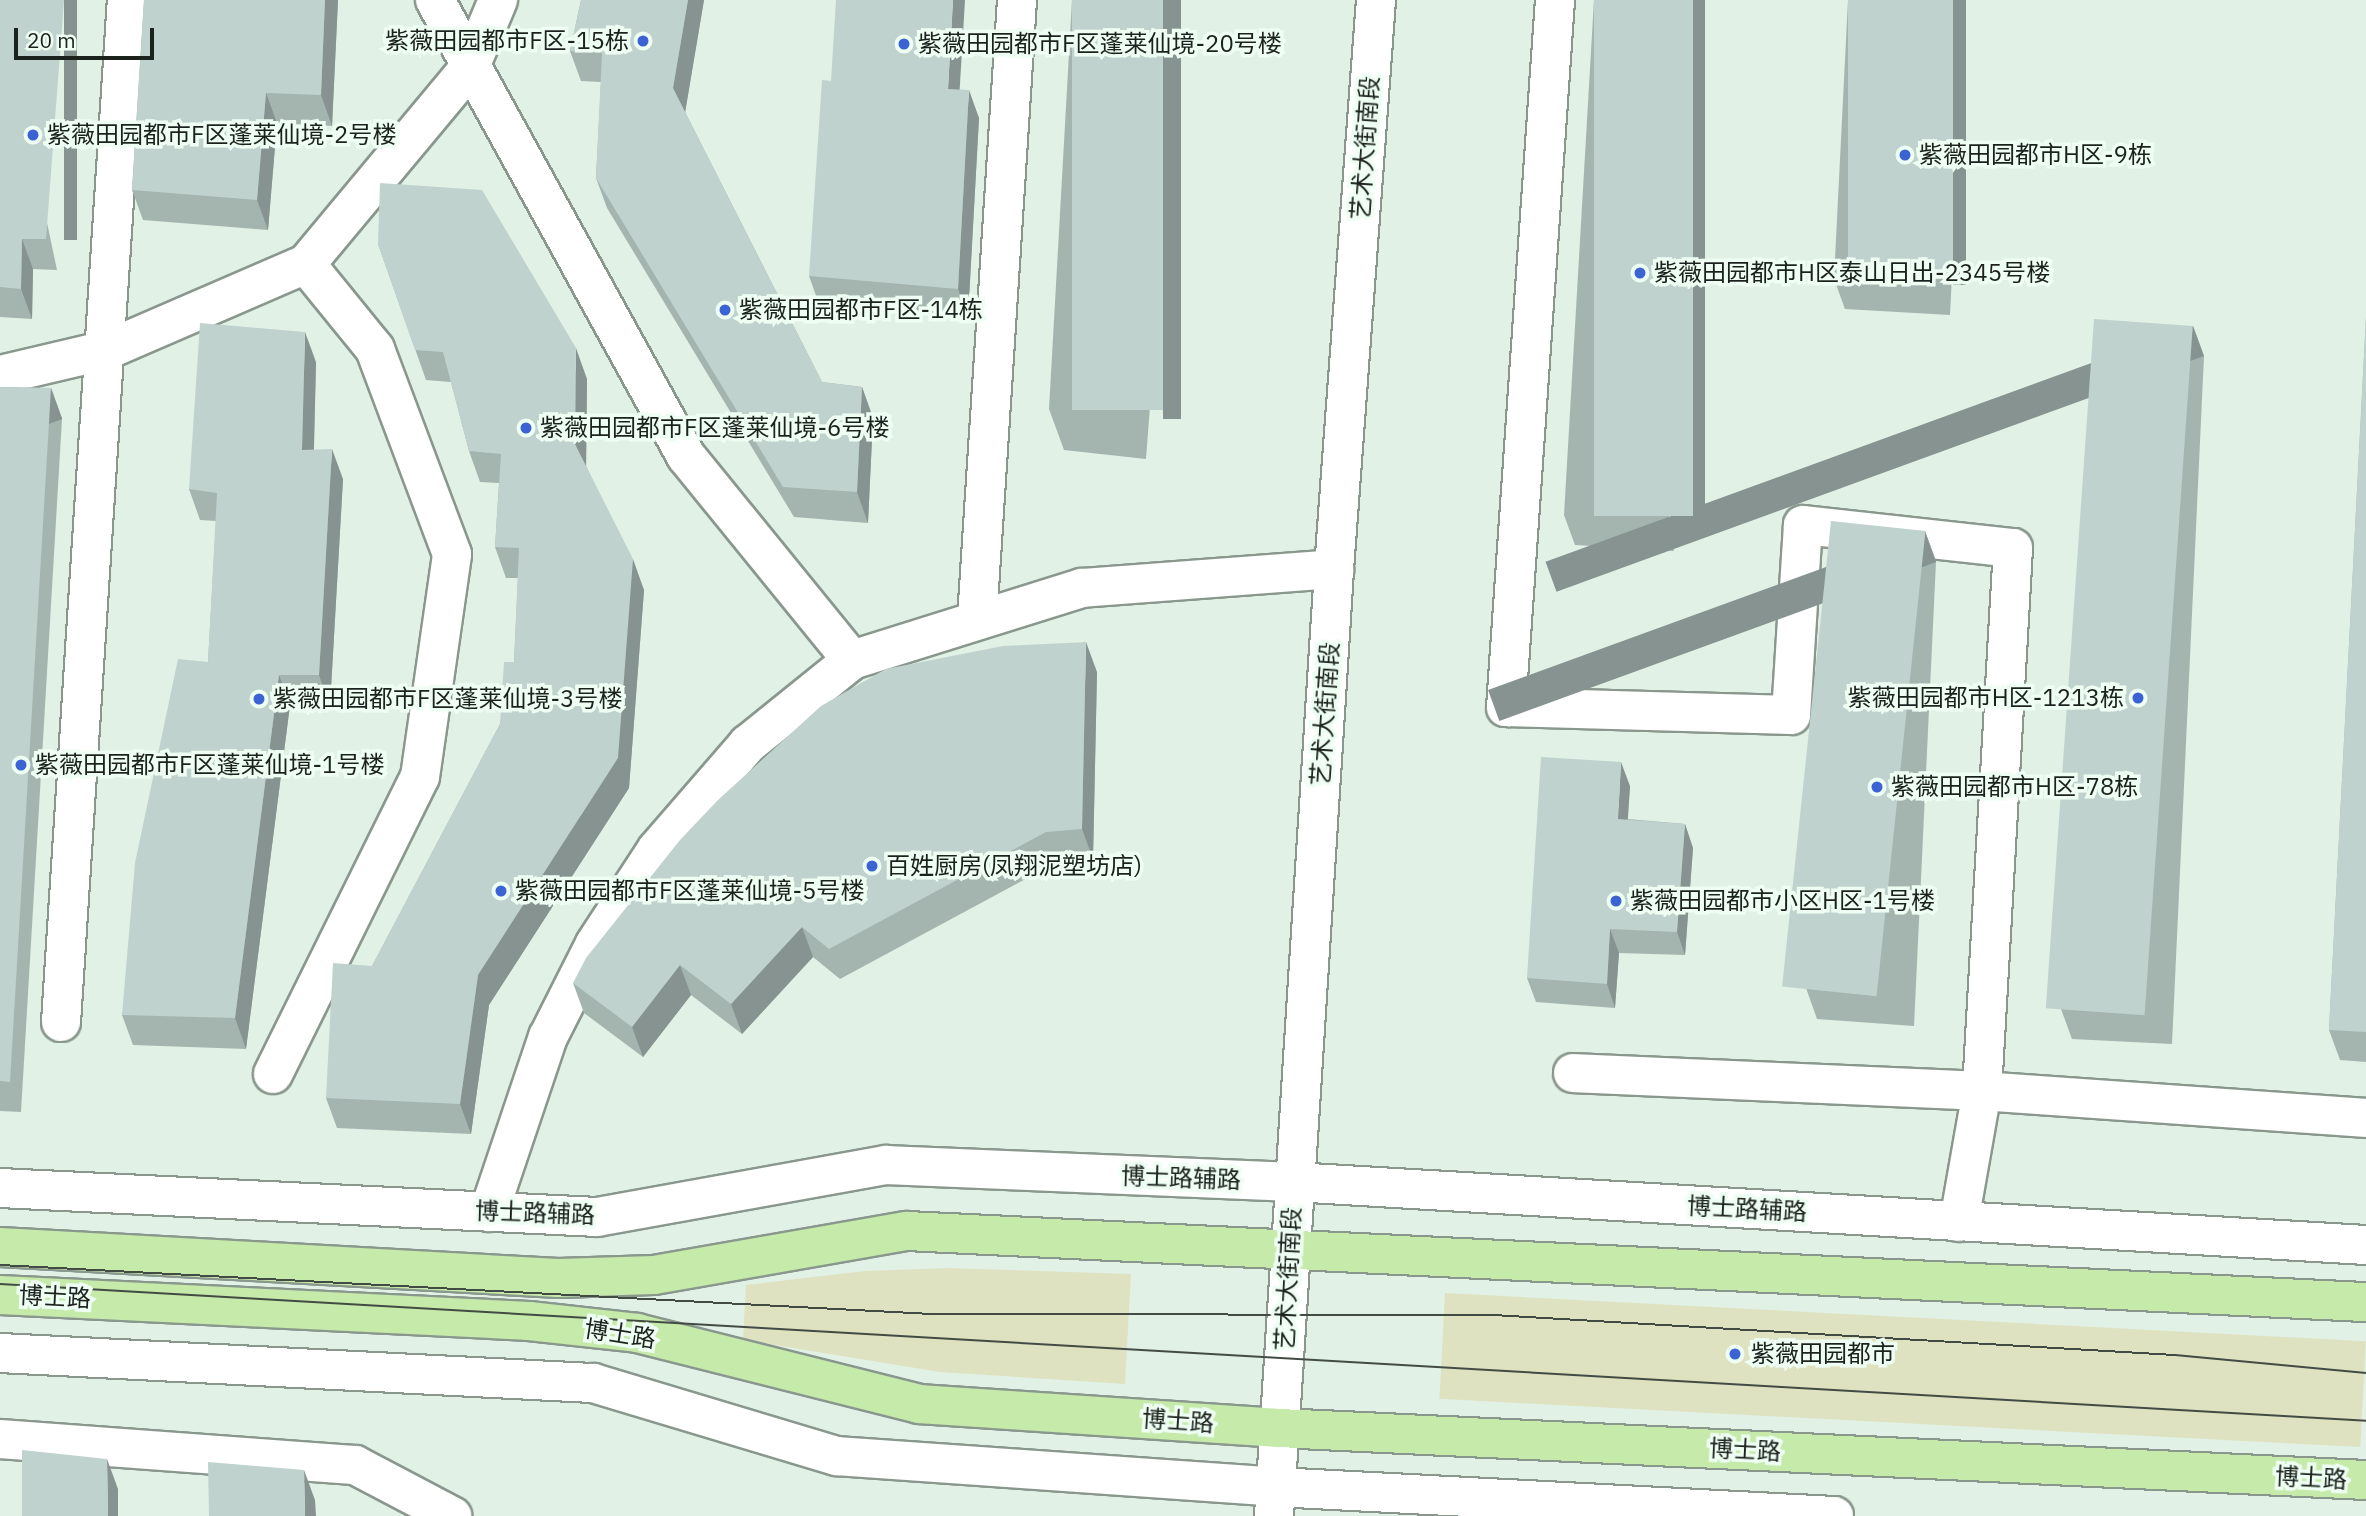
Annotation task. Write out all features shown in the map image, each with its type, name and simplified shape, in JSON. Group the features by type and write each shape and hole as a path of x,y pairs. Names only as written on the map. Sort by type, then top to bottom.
{"main road":[{"name":"博士路","path":"0,1247 558,1278 654,1275 907,1231 2366,1302"},
{"name":"博士路","path":"0,1295 530,1321 638,1333 919,1404 1279,1428 2366,1480"}],"street":[{"path":"61,1022 107,350 127,0"},
{"path":"435,0 686,456 852,660"},
{"path":"0,375 107,350 306,264 470,67 498,0"},
{"path":"977,619 1017,0"},
{"name":"艺术大街南段","path":"1274,1501 1334,569 1376,0"},
{"path":"1555,0 1506,707 1791,715 1803,525 2013,548 1982,1091 1959,1222"},
{"path":"274,1074 420,777 452,554 375,349 306,264"},
{"path":"489,1212 548,1037 595,944 629,891 657,849 748,744 852,660 977,619 1082,589 1334,569"},
{"path":"1573,1073 1982,1091 2366,1118"},
{"name":"博士路辅路","path":"0,1188 597,1217 886,1165 1293,1182 2366,1245"},
{"path":"0,1353 593,1383 837,1456 1274,1501 1834,1516"},
{"path":"0,1439 355,1465 452,1516"}],"green space":[{"path":"949,1268 1131,1274 1125,1384 940,1372 743,1340 746,1285 865,1271"},
{"path":"1445,1293 2366,1341 2360,1447 1439,1399"}],"building":[{"name":"紫薇田园都市F区蓬莱仙境-2号楼","path":"0,0 64,0 46,239 22,239 21,289 0,287"},
{"path":"144,0 325,0 321,95 266,93 257,200 132,190"},
{"name":"紫薇田园都市F区-14栋","path":"581,0 688,0 673,88 822,382 862,387 857,492 783,487 596,178 602,53 570,51"},
{"path":"836,0 953,0 948,89 969,90 958,289 809,276 822,80 831,81"},
{"path":"1072,0 1163,0 1163,410 1072,410"},
{"name":"紫薇田园都市H区泰山日出-2345号楼","path":"1594,0 1693,0 1693,516 1594,516"},
{"name":"紫薇田园都市H区-9栋","path":"1848,0 1953,0 1953,279 1848,279"},
{"path":"380,183 482,190 576,348 575,444 633,559 618,758 478,975 460,1104 326,1098 333,963 372,966 500,724 504,662 514,662 519,548 495,547 501,454 469,451 443,352 415,350 378,244"},
{"path":"2366,317 2366,1032 2329,1030"},
{"name":"紫薇田园都市H区-1213栋","path":"2094,319 2193,326 2145,1015 2046,1008"},
{"name":"紫薇田园都市F区蓬莱仙境-3号楼","path":"200,323 305,332 302,450 332,449 319,675 279,675 235,1018 122,1015 135,863 178,659 208,662 217,493 189,489"},
{"name":"紫薇田园都市F区蓬莱仙境-1号楼","path":"0,387 51,388 10,1082 0,1081"},
{"name":"紫薇田园都市H区-78栋","path":"1831,521 1925,531 1877,996 1782,986"},
{"name":"百姓厨房(凤翔泥塑坊店)","path":"1086,642 1082,829 1046,832 829,949 802,927 731,1004 680,965 632,1027 573,983 586,958 680,840 718,800 821,706 886,669 1003,646"},
{"name":"紫薇田园都市小区H区-1号楼","path":"1541,757 1621,762 1618,819 1685,824 1677,932 1610,929 1607,984 1527,978"},
{"path":"22,1450 107,1459 108,1516 22,1516"},
{"path":"208,1462 304,1470 305,1516 209,1516"}],"tram line":[{"path":"0,1265 933,1314 1493,1315 2175,1355 2366,1373"},
{"path":"0,1284 2366,1421"}],"place":[{"name":"紫薇田园都市F区-15栋","path":"643,41"},
{"name":"紫薇田园都市F区蓬莱仙境-20号楼","path":"904,44"},
{"name":"紫薇田园都市F区蓬莱仙境-2号楼","path":"33,135"},
{"name":"紫薇田园都市H区-9栋","path":"1905,155"},
{"name":"紫薇田园都市H区泰山日出-2345号楼","path":"1640,273"},
{"name":"紫薇田园都市F区-14栋","path":"725,310"},
{"name":"紫薇田园都市F区蓬莱仙境-6号楼","path":"526,428"},
{"name":"紫薇田园都市H区-1213栋","path":"2138,698"},
{"name":"紫薇田园都市F区蓬莱仙境-3号楼","path":"259,699"},
{"name":"紫薇田园都市F区蓬莱仙境-1号楼","path":"21,765"},
{"name":"紫薇田园都市H区-78栋","path":"1877,787"},
{"name":"百姓厨房(凤翔泥塑坊店)","path":"872,866"},
{"name":"紫薇田园都市F区蓬莱仙境-5号楼","path":"501,891"},
{"name":"紫薇田园都市小区H区-1号楼","path":"1616,901"},
{"name":"紫薇田园都市","path":"1735,1354"}]}
